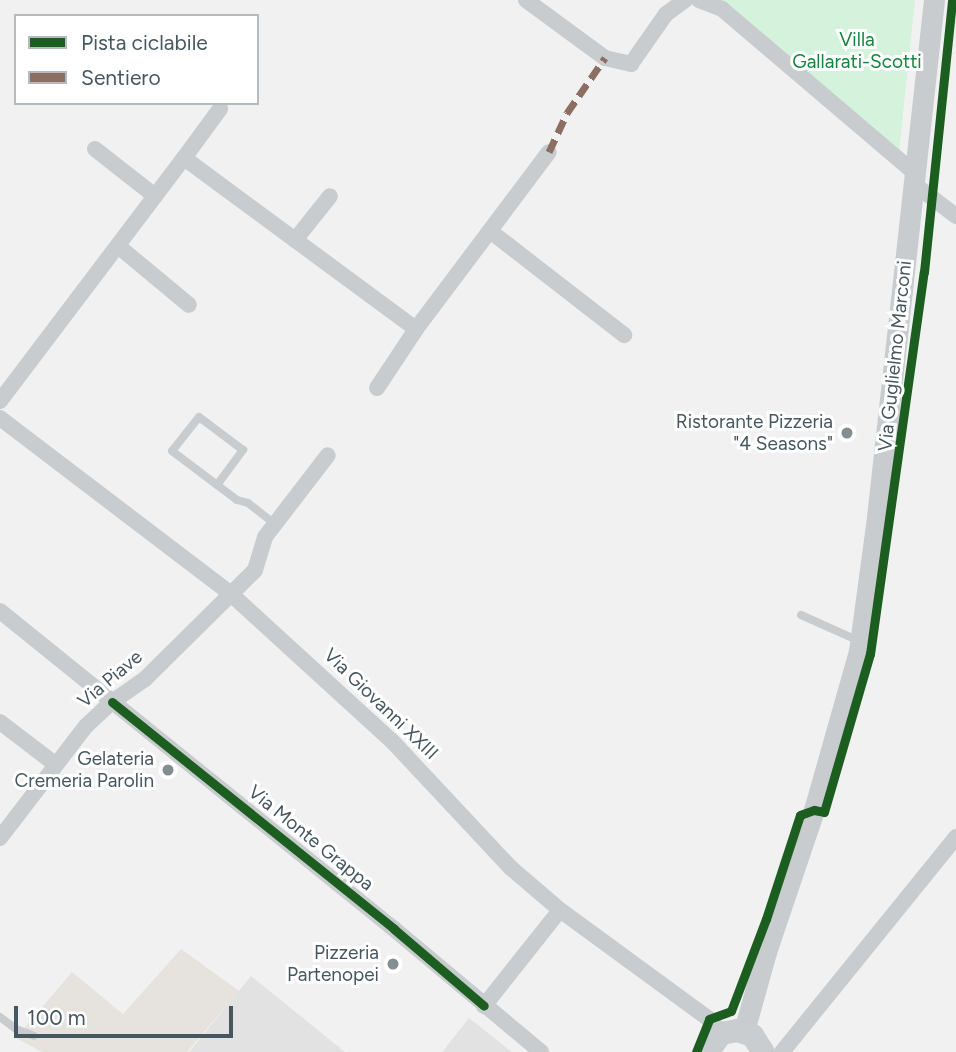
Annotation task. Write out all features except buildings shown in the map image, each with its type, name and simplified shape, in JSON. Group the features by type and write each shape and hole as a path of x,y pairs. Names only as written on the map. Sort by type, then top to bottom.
{"main road":[{"path":"707,1052 733,1032 758,1041 763,1052"}],"street":[{"path":"526,0 605,58 631,64 666,14 685,0"},
{"path":"699,0 722,9 956,216"},
{"name":"Via Guglielmo Marconi","path":"733,1032 765,952 814,810 860,641 877,517 934,0"},
{"path":"0,401 220,109"},
{"path":"95,149 155,196"},
{"path":"377,388 416,329 549,152"},
{"path":"184,158 416,329"},
{"path":"295,240 330,196"},
{"path":"490,231 624,335"},
{"path":"121,242 189,305"},
{"name":"Via Giovanni XXIII","path":"0,418 232,595 392,741 511,868 561,911 709,1019 733,1032"},
{"name":"Via Piave","path":"0,838 86,726 112,702 145,679 255,570 265,537 328,455"},
{"name":"Via Monte Grappa","path":"0,611 394,929 541,1052"},
{"path":"0,722 55,764"},
{"path":"782,1052 956,837"},
{"path":"484,1006 561,911"}],"lane":[{"path":"217,485 243,450 198,417 172,451 217,485 275,524"},
{"path":"801,615 860,641"},
{"path":"0,1017 16,1029 34,1036"}],"shaded area":[{"path":"181,949 239,991 187,1052 42,1052 16,1038 72,972 123,1014"},
{"path":"251,976 345,1052 189,1052"},
{"path":"469,1018 512,1052 442,1052"}],"green space":[{"name":"Villa Gallarati-Scotti","path":"713,0 915,0 899,152"}],"marked path":[{"path":"549,152 567,113 605,58"}],"cycle path":[{"path":"696,1052 709,1019 731,1011 766,919 800,815 814,810 824,812 870,654 924,272 952,0"},
{"path":"112,702 394,929 484,1006"}],"place":[{"name":"Ristorante Pizzeria \"4 Seasons\"","path":"847,433"},
{"name":"Gelateria Cremeria Parolin","path":"168,770"},
{"name":"Pizzeria Partenopei","path":"393,964"}]}
